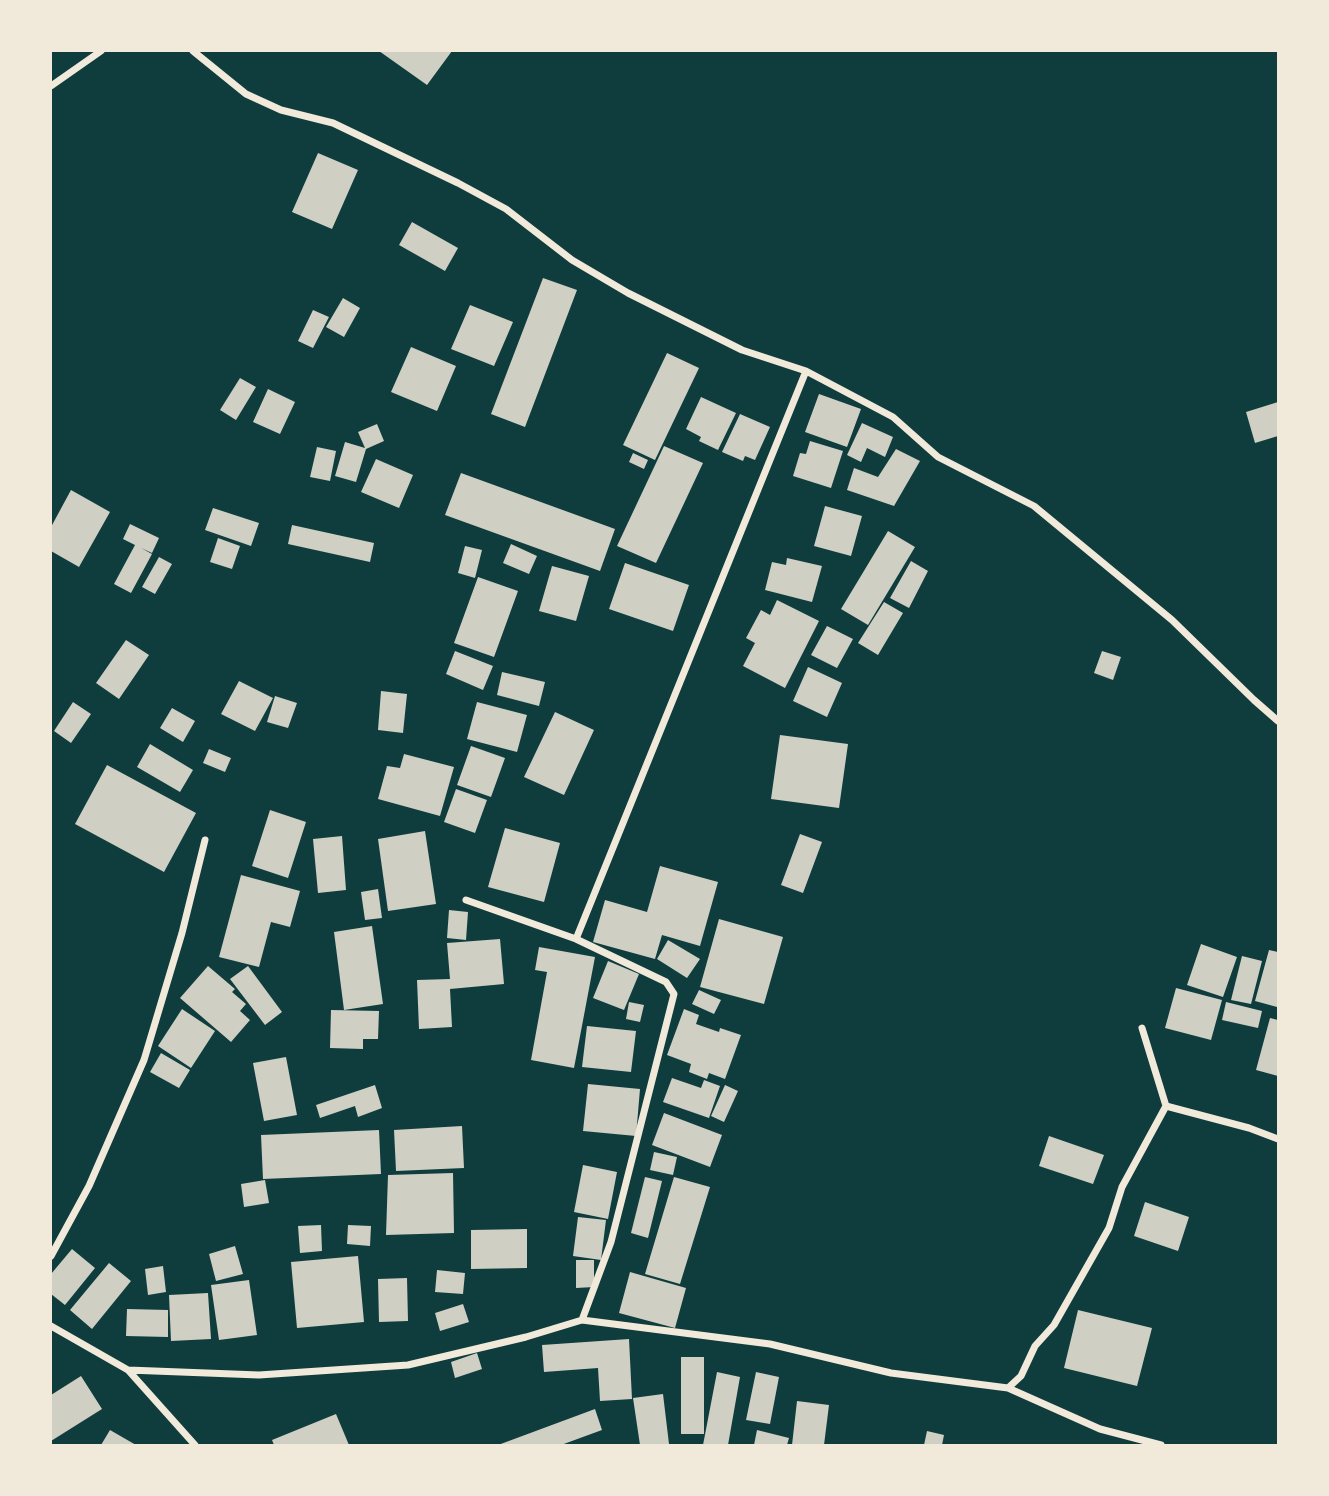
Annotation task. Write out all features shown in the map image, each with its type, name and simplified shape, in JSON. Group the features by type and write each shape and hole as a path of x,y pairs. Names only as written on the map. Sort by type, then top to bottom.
{"street":[{"path":"51,86 101,51"},
{"path":"193,51 246,94 281,110 334,123 458,183 506,209 572,260 628,293 742,350 806,371 893,417 937,457 1034,506 1172,620 1278,721"},
{"path":"576,939 806,371"},
{"path":"51,1256 89,1186 144,1060 182,933 205,840"},
{"path":"466,900 576,939 666,982 674,994 611,1242 582,1320"},
{"path":"1008,1388 1021,1376 1035,1346 1054,1325 1110,1228 1122,1187 1166,1106 1142,1028"},
{"path":"1166,1106 1278,1139"},
{"path":"128,1370 259,1375 408,1365 582,1320 770,1344 891,1373 1008,1388 1100,1429 1161,1445"},
{"path":"51,1326 128,1370 195,1445"}],"building":[{"path":"379,51 452,51 427,85"},
{"path":"318,153 358,170 332,229 292,212"},
{"path":"412,222 458,248 445,271 399,245"},
{"path":"543,278 577,290 525,427 491,414"},
{"path":"343,298 360,308 344,337 326,327"},
{"path":"470,305 513,322 494,366 451,349"},
{"path":"313,310 329,317 313,348 298,341"},
{"path":"411,347 456,366 437,411 391,392"},
{"path":"667,353 699,368 655,460 623,445"},
{"path":"240,378 256,387 236,420 220,410"},
{"path":"268,389 295,402 280,434 253,422"},
{"path":"819,394 861,409 847,447 805,432"},
{"path":"701,397 736,413 718,450 699,441 701,437 686,429"},
{"path":"1278,402 1278,436 1255,443 1246,412"},
{"path":"740,414 770,427 755,460 745,456 743,461 722,452"},
{"path":"862,423 893,437 885,457 867,448 861,462 847,455"},
{"path":"377,424 384,441 366,449 356,482 335,476 345,442 365,448 358,432"},
{"path":"810,441 843,451 831,488 793,476 800,453 806,454"},
{"path":"664,446 703,463 656,563 617,546"},
{"path":"317,447 336,451 330,481 310,477"},
{"path":"896,449 920,461 894,506 847,490 854,468 878,477"},
{"path":"633,453 648,460 644,469 629,462"},
{"path":"376,459 413,475 399,508 361,492"},
{"path":"461,473 615,529 600,571 445,515"},
{"path":"71,490 110,512 79,567 51,551 51,527"},
{"path":"825,506 862,516 851,556 814,546"},
{"path":"213,508 259,523 251,546 205,530"},
{"path":"130,524 159,538 152,553 141,548 152,554 131,593 114,584 135,545 123,539"},
{"path":"292,525 374,543 370,562 288,544"},
{"path":"888,531 915,547 868,625 841,609"},
{"path":"218,538 240,546 232,569 210,562"},
{"path":"511,544 537,556 529,574 503,563"},
{"path":"465,546 482,550 475,578 458,573"},
{"path":"159,557 172,564 155,594 142,587"},
{"path":"787,558 822,566 812,602 765,590 772,562 786,565"},
{"path":"911,561 928,571 909,608 890,598"},
{"path":"625,563 689,585 673,631 609,609"},
{"path":"552,566 589,576 576,621 539,611"},
{"path":"478,577 518,591 494,657 454,643"},
{"path":"777,600 819,621 785,688 743,666 755,643 746,638 761,610 770,615"},
{"path":"884,602 903,613 878,655 858,643"},
{"path":"827,626 853,639 837,668 811,655"},
{"path":"126,640 149,655 119,699 96,683"},
{"path":"455,651 493,666 483,690 446,674"},
{"path":"1102,651 1121,657 1113,680 1094,673"},
{"path":"808,667 842,683 827,717 793,701"},
{"path":"502,672 545,682 539,706 497,695"},
{"path":"239,681 273,698 255,731 221,714"},
{"path":"381,691 407,694 403,733 378,730"},
{"path":"275,696 297,703 288,728 267,722"},
{"path":"73,702 91,714 71,743 54,731"},
{"path":"477,702 527,715 517,752 467,739"},
{"path":"172,708 195,721 183,742 160,728"},
{"path":"555,712 594,730 564,795 524,777"},
{"path":"780,735 848,744 839,808 771,799"},
{"path":"150,744 193,770 180,792 137,767"},
{"path":"471,746 505,758 491,797 457,785"},
{"path":"209,749 231,758 225,772 203,763"},
{"path":"404,754 454,767 440,816 378,799 387,766 400,768"},
{"path":"107,765 196,813 164,872 75,824"},
{"path":"456,789 487,800 475,833 444,822"},
{"path":"270,810 306,822 288,878 252,866"},
{"path":"505,828 560,843 544,902 488,887"},
{"path":"425,831 436,904 388,911 378,839"},
{"path":"800,834 822,842 803,893 781,885"},
{"path":"342,836 346,890 318,893 313,839"},
{"path":"660,866 718,882 700,946 662,935 655,959 593,942 605,900 647,912"},
{"path":"241,875 300,891 290,927 271,922 259,967 219,957"},
{"path":"378,889 382,918 365,920 361,892"},
{"path":"449,910 468,912 466,940 447,938"},
{"path":"719,919 783,937 764,1004 700,987"},
{"path":"372,926 383,1004 344,1010 334,932"},
{"path":"500,939 504,984 450,989 452,1027 419,1029 417,980 450,979 447,943"},
{"path":"668,940 700,959 687,978 657,959"},
{"path":"1201,944 1237,957 1223,997 1187,985"},
{"path":"539,947 595,957 574,1068 531,1060 547,972 535,970"},
{"path":"1269,950 1278,952 1277,1007 1255,1001"},
{"path":"1242,956 1262,961 1251,1004 1231,1000"},
{"path":"608,961 639,974 624,1010 593,998"},
{"path":"208,966 235,989 232,992 246,1004 240,1011 250,1020 231,1042 180,998"},
{"path":"248,966 282,1012 265,1025 230,979"},
{"path":"1176,988 1222,1000 1211,1040 1165,1028"},
{"path":"699,990 721,1000 714,1014 692,1004"},
{"path":"629,1002 644,1005 640,1022 626,1019"},
{"path":"1226,1002 1262,1011 1258,1028 1222,1020"},
{"path":"182,1009 215,1031 191,1068 158,1046"},
{"path":"684,1009 699,1015 696,1024 719,1032 720,1028 741,1035 725,1079 709,1073 707,1079 689,1072 691,1064 667,1055"},
{"path":"331,1010 379,1011 378,1039 363,1039 363,1049 330,1048"},
{"path":"1270,1018 1278,1020 1278,1076 1256,1070"},
{"path":"587,1026 636,1031 631,1072 582,1067"},
{"path":"161,1053 190,1070 179,1088 150,1072"},
{"path":"286,1057 297,1115 264,1121 253,1063"},
{"path":"672,1078 701,1088 704,1080 720,1086 709,1118 663,1102"},
{"path":"588,1084 640,1089 636,1136 583,1131"},
{"path":"375,1085 382,1108 358,1117 355,1106 320,1118 316,1105"},
{"path":"725,1085 738,1091 724,1122 711,1116"},
{"path":"664,1113 722,1135 710,1167 652,1145"},
{"path":"462,1126 464,1168 396,1171 394,1130"},
{"path":"379,1130 381,1174 263,1179 261,1135"},
{"path":"1049,1136 1104,1155 1093,1184 1039,1166"},
{"path":"654,1152 677,1157 673,1175 650,1170"},
{"path":"583,1165 617,1172 608,1219 574,1212"},
{"path":"453,1173 454,1233 386,1235 388,1175"},
{"path":"645,1177 662,1181 648,1238 631,1233"},
{"path":"674,1177 710,1187 680,1284 645,1274"},
{"path":"265,1180 269,1203 244,1207 241,1184"},
{"path":"1145,1202 1189,1217 1178,1251 1134,1236"},
{"path":"578,1217 606,1220 601,1260 573,1256"},
{"path":"321,1225 322,1251 300,1253 298,1226"},
{"path":"348,1225 371,1226 370,1246 347,1244"},
{"path":"527,1229 527,1268 471,1269 471,1230"},
{"path":"235,1246 243,1274 216,1281 209,1254"},
{"path":"72,1249 95,1268 65,1305 51,1294 51,1274"},
{"path":"358,1256 364,1322 297,1328 291,1262"},
{"path":"576,1260 594,1260 594,1287 576,1288"},
{"path":"109,1263 131,1281 92,1329 70,1310"},
{"path":"163,1266 166,1292 148,1295 145,1269"},
{"path":"437,1270 465,1273 463,1294 435,1292"},
{"path":"630,1272 686,1288 675,1328 619,1313"},
{"path":"407,1278 408,1321 379,1322 378,1279"},
{"path":"249,1280 257,1335 219,1340 211,1285"},
{"path":"208,1293 211,1339 171,1341 169,1295"},
{"path":"463,1304 469,1322 440,1331 435,1313"},
{"path":"127,1309 168,1310 168,1337 126,1336"},
{"path":"1078,1310 1152,1328 1137,1386 1064,1368"},
{"path":"629,1339 632,1399 600,1401 598,1368 544,1372 542,1345"},
{"path":"477,1353 482,1369 455,1378 451,1362"},
{"path":"681,1357 704,1357 704,1434 681,1434"},
{"path":"717,1372 740,1377 728,1445 703,1445"},
{"path":"756,1372 779,1377 770,1424 746,1420"},
{"path":"81,1376 102,1409 51,1441 51,1395"},
{"path":"663,1394 669,1444 640,1445 633,1398"},
{"path":"797,1401 829,1405 824,1445 792,1445"},
{"path":"595,1409 602,1430 561,1445 498,1445"},
{"path":"336,1414 349,1445 274,1445 272,1440"},
{"path":"110,1430 136,1445 101,1445"},
{"path":"757,1430 789,1438 787,1445 754,1445"},
{"path":"927,1431 944,1435 942,1445 924,1445"}]}
